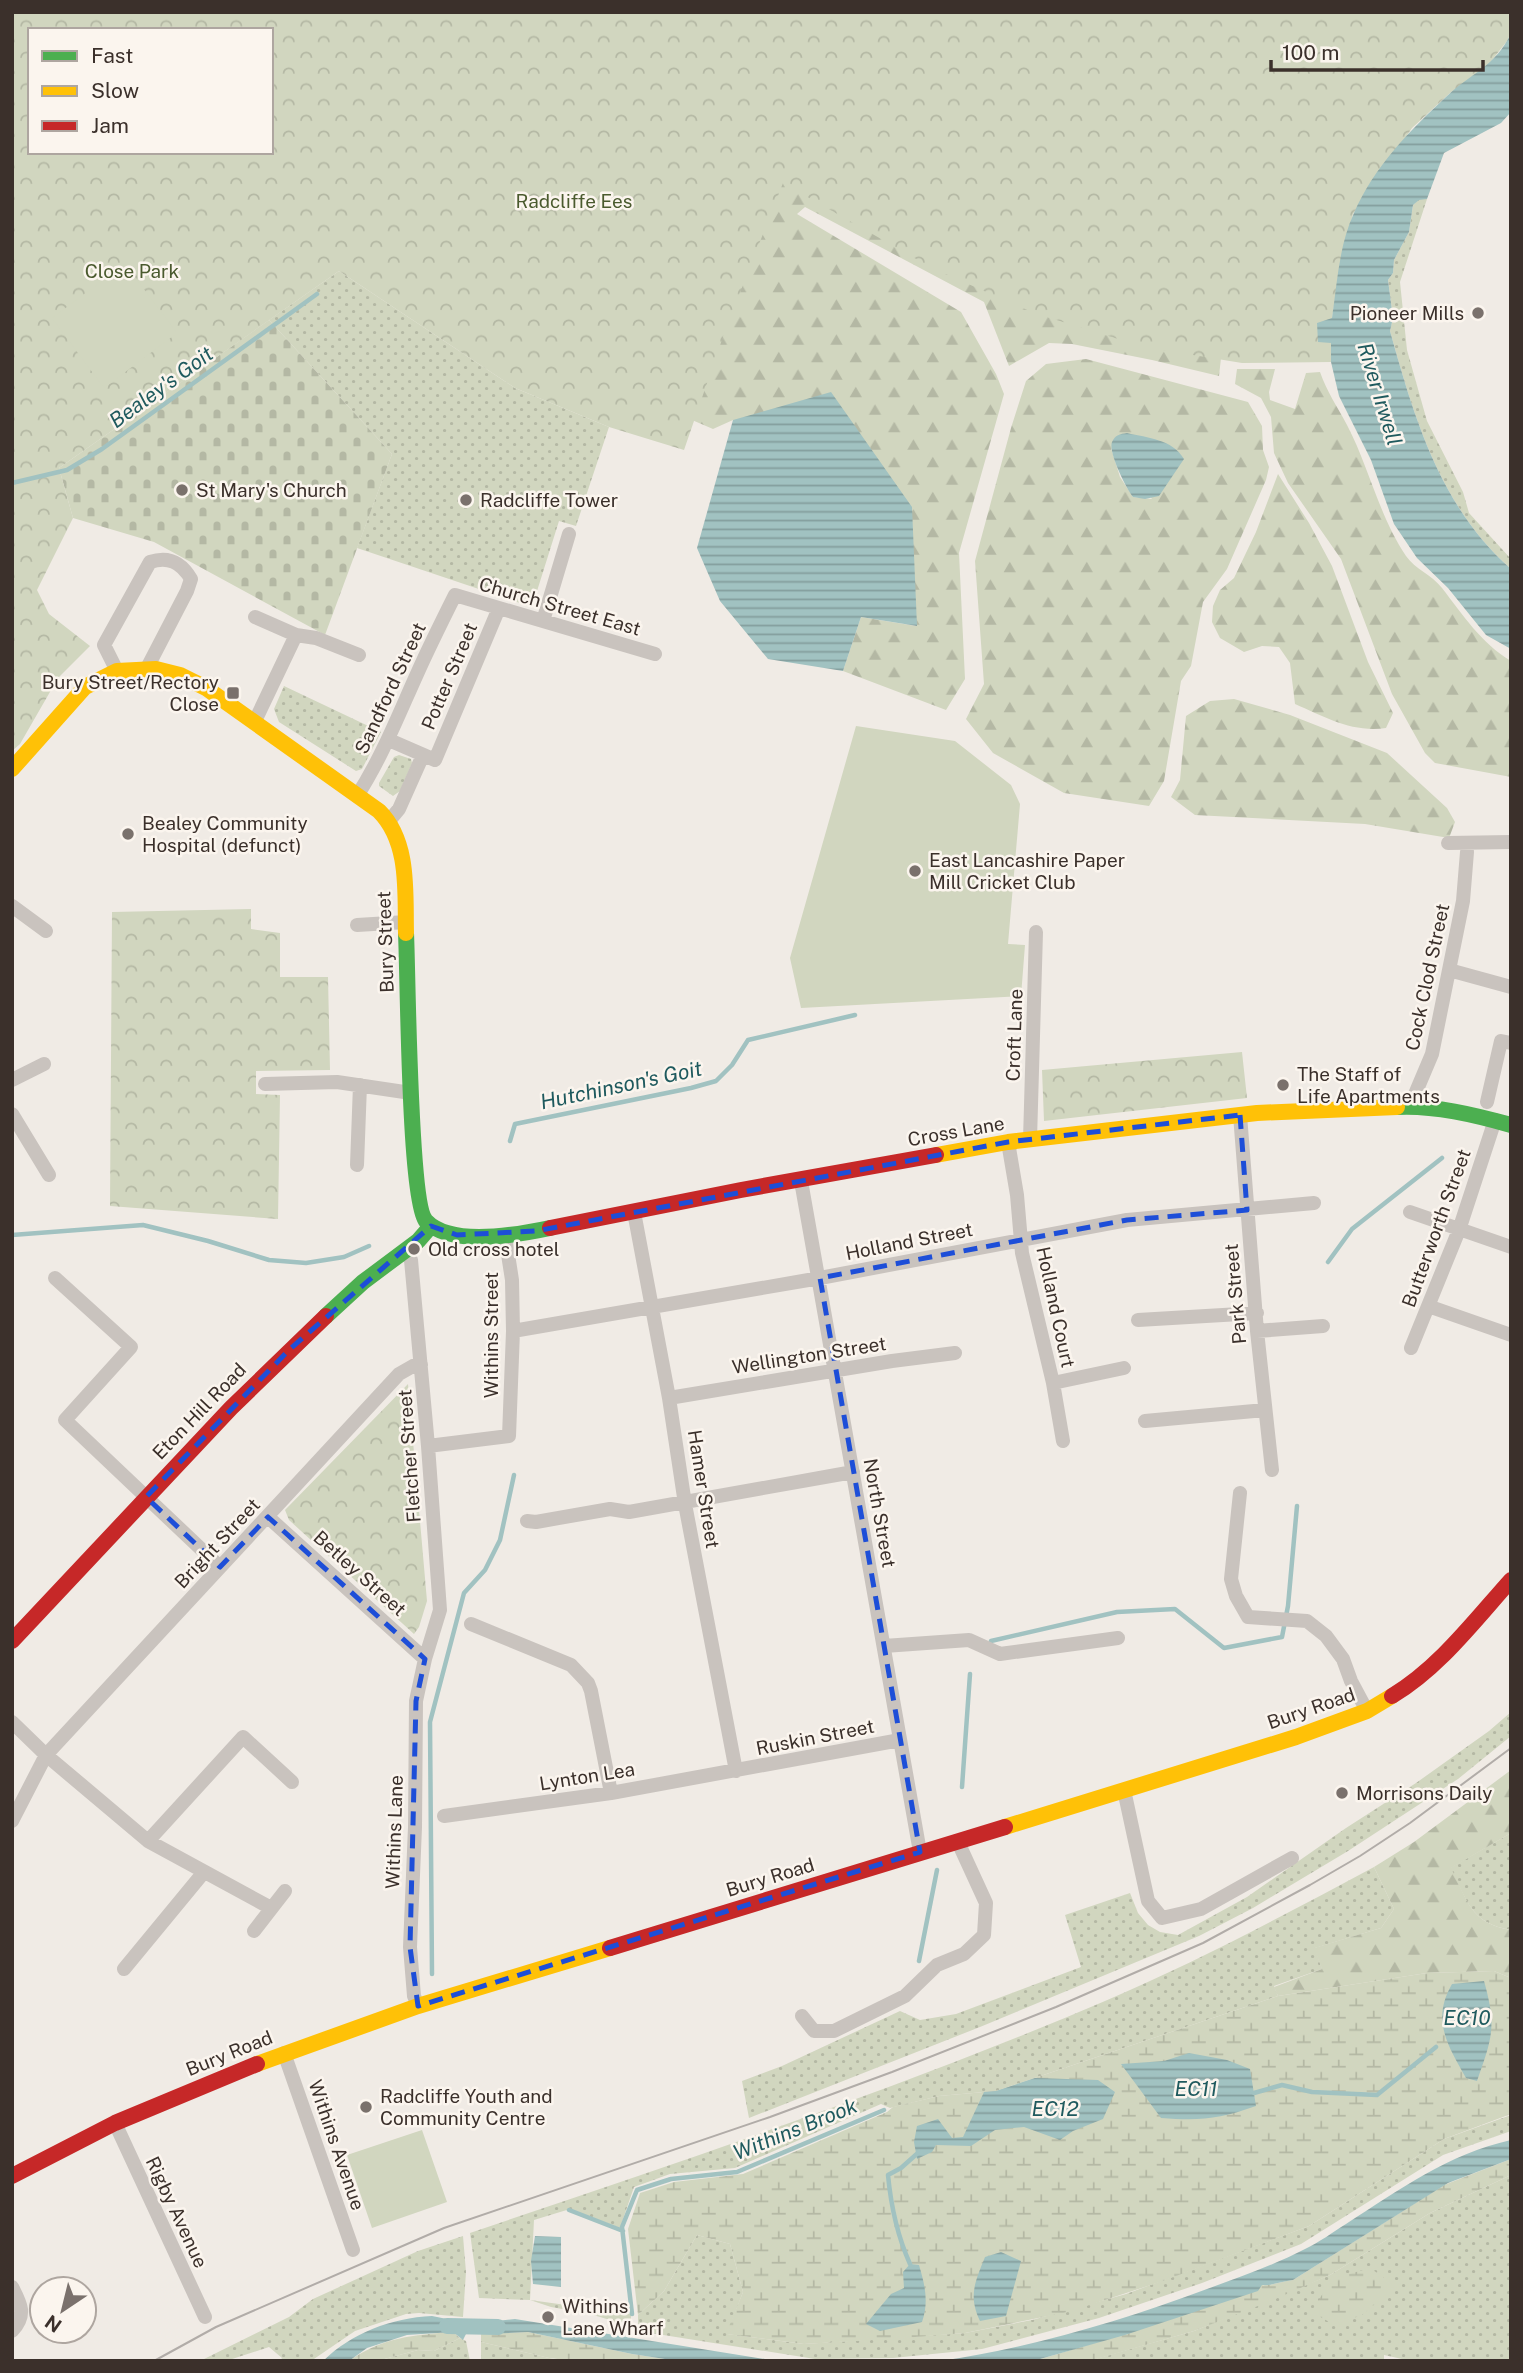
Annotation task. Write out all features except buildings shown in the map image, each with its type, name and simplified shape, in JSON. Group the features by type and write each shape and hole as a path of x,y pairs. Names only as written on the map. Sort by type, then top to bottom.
{"street":[{"path":"542,621 569,534"},
{"path":"117,671 104,645 150,562 162,558 175,562 186,570 191,579 146,670"},
{"name":"Church Street East","path":"455,595 655,654"},
{"name":"Sandford Street","path":"357,796 389,740 455,595"},
{"name":"Potter Street","path":"389,821 399,809 429,757 499,608"},
{"path":"255,617 296,635 316,638 359,655"},
{"path":"255,721 296,635"},
{"path":"12,769 85,687 117,671 156,669 180,675 206,688 379,811 389,821"},
{"path":"389,740 429,757"},
{"name":"Bury Street","path":"389,821 399,842 405,884 411,1093 420,1210 431,1226"},
{"path":"1448,843 1511,842"},
{"name":"Cock Clod Street","path":"1410,1106 1432,1054 1463,901 1467,852"},
{"path":"12,906 46,931"},
{"path":"357,925 406,922"},
{"name":"Croft Lane","path":"1030,1140 1036,932"},
{"path":"1449,970 1511,987"},
{"path":"1487,1102 1506,1042"},
{"path":"12,1080 44,1064"},
{"path":"265,1084 337,1082 411,1093"},
{"path":"357,1165 360,1085"},
{"name":"Cross Lane","path":"431,1226 438,1231 457,1235 505,1235 536,1231 741,1189 801,1181 1008,1142 1240,1115 1410,1106 1511,1125"},
{"path":"12,1114 49,1175"},
{"name":"Park Street","path":"1240,1115 1272,1470"},
{"name":"Butterworth Street","path":"1411,1349 1460,1230 1495,1120"},
{"name":"Holland Court","path":"1008,1142 1022,1253 1053,1383 1063,1441"},
{"name":"North Street","path":"801,1181 920,1852"},
{"name":"Holland Street","path":"513,1331 820,1278 1126,1220 1314,1203"},
{"name":"Hamer Street","path":"634,1212 670,1398 685,1504 736,1771"},
{"path":"1410,1212 1511,1247"},
{"name":"Eton Hill Road","path":"12,1641 146,1497 290,1349 363,1282 418,1241 431,1226"},
{"name":"Withins Street","path":"428,1446 509,1436 512,1280 505,1235"},
{"name":"Fletcher Street","path":"404,1251 411,1260 440,1610 425,1659"},
{"path":"55,1278 131,1347 65,1420 220,1567"},
{"path":"1429,1306 1511,1335"},
{"path":"1138,1320 1257,1312"},
{"path":"1258,1331 1323,1326"},
{"name":"Wellington Street","path":"670,1398 955,1353"},
{"name":"Bright Street","path":"12,1821 46,1755 399,1374 421,1364"},
{"name":"Holland Court","path":"1053,1383 1124,1368"},
{"path":"1145,1421 1265,1410"},
{"path":"527,1521 536,1522 610,1509 625,1513 685,1504 853,1472"},
{"path":"1240,1493 1231,1579 1236,1596 1248,1617 1307,1620 1326,1636 1343,1659 1350,1681 1367,1711"},
{"name":"Betley Street","path":"268,1517 425,1659"},
{"name":"Bury Road","path":"12,2176 115,2123 284,2053 418,2006 1296,1737 1367,1711 1400,1691 1428,1668 1511,1580"},
{"path":"471,1624 563,1661 583,1677 591,1691 611,1793"},
{"path":"884,1646 970,1640 1000,1654 1118,1638"},
{"name":"Withins Lane","path":"418,2006 414,1996 410,1947 416,1701 425,1659"},
{"path":"12,1722 46,1755 148,1841 271,1908"},
{"path":"148,1841 243,1737 292,1782"},
{"name":"Ruskin Street","path":"736,1771 900,1740"},
{"name":"Lynton Lea","path":"444,1816 611,1793 736,1771"},
{"path":"1124,1790 1148,1901 1162,1918 1201,1909 1292,1858"},
{"path":"802,2016 814,2031 834,2031 905,1996 937,1965 964,1954 984,1935 986,1903 958,1842"},
{"path":"124,1969 204,1872"},
{"path":"254,1931 285,1891"},
{"name":"Withins Avenue","path":"284,2053 353,2250"},
{"name":"Rigby Avenue","path":"115,2123 205,2317"},
{"path":"12,2287 21,2304 23,2315 12,2331"}],"highlighted area":[{"path":"1240,1115 1247,1210 1127,1220 820,1278 920,1852 418,2006 410,1947 416,1701 425,1659 268,1517 220,1567 146,1497 290,1349 431,1226 457,1235 536,1231 1008,1142"}],"green space":[{"name":"Radcliffe Ees","path":"12,12 1511,12 1511,33 1507,41 1485,69 1451,92 1412,128 1353,214 1342,256 1332,318 1331,362 1242,363 1144,347 1034,313 932,268 783,183 725,331 684,450 609,427 515,388 339,271 59,468 73,518 37,590 49,614 90,646 58,678 20,744 12,751"},
{"path":"496,63 1222,349 1219,376 1072,344 1049,343 1009,366 984,302 805,207 797,214 961,312 996,374 1004,394 959,553 965,679 946,710 843,671 861,617 916,626 733,420 713,429 664,408"},
{"path":"1419,199 1427,199 1400,282 1407,350 1427,421 1463,492 1469,513 1511,559 1511,569 1486,544 1448,489 1420,428 1390,331 1393,318 1388,280 1393,273 1394,260 1409,232 1413,205"},
{"path":"125,264 177,333 104,388 52,318"},
{"path":"339,271 515,388 609,427 576,526 559,521 532,607 357,548 392,454 269,320"},
{"path":"269,320 392,454 325,635 154,542 73,518 59,468"},
{"path":"1086,359 1248,402 1262,426 1263,450 1269,467 1266,480 1227,569 1203,602 1191,666 1181,681 1164,781 1149,806 1064,793 993,753 966,719 984,684 975,561 1026,381 1046,364","holes":["1111,448 1152,499 1133,497 1120,477"]},
{"path":"1237,369 1275,369 1269,392 1270,400 1295,409 1306,373 1320,372 1355,441 1388,525 1406,556 1438,583 1482,637 1511,661 1511,777 1435,763 1425,753 1392,694 1341,559 1288,483 1274,453 1271,417 1261,398 1235,384"},
{"path":"1278,474 1332,566 1368,662 1393,713 1386,728 1350,726 1295,704 1290,663 1279,647 1262,646 1244,652 1220,638 1212,622 1213,606 1220,590 1234,578 1256,532"},
{"path":"284,686 381,732 362,769 356,771 279,722 274,709"},
{"path":"1234,699 1290,715 1387,753 1447,808 1455,822 1449,838 1365,824 1195,815 1171,797 1180,780 1186,716 1210,701"},
{"name":"East Lancashire Paper Mill Cricket Club","path":"856,726 955,741 1011,785 1020,804 1008,944 1025,945 1021,996 801,1008 790,958"},
{"path":"399,755 411,759 412,763 400,791 393,796 379,786 379,783 394,757"},
{"path":"251,909 251,929 280,933 280,977 328,977 330,1070 256,1071 256,1094 280,1095 278,1219 110,1206 112,912"},
{"path":"1242,1052 1247,1098 1044,1121 1042,1070"},
{"path":"408,1384 427,1601 414,1634 289,1520 285,1510"},
{"path":"1511,1712 1511,1736 1458,1779 1348,1851 1253,1908 1199,1936 980,2027 749,2118 742,2081 782,2066 900,2011 920,2020 956,2014 1081,1967 1065,1915 1130,1893 1138,1913 1148,1925 1160,1932 1178,1935 1247,1897 1416,1783"},
{"path":"1511,1770 1511,1833 1451,1868 1478,1916 1497,1927 1511,1930 1511,1978 1494,1971 1427,1973 1278,1996 1274,1987 1322,1969 1314,1948 1381,1928 1394,1909 1374,1867 1414,1842"},
{"path":"1511,1833 1511,1930 1497,1927 1478,1916 1466,1900 1450,1868"},
{"path":"1374,1867 1394,1909 1381,1928 1315,1948 1322,1969 1274,1986 1278,1996 996,2091 939,2096 890,2108 881,2104 735,2168 670,2174 634,2187 620,2228 570,2209 534,2220 530,2300 479,2298 470,2233 790,2123 1027,2033 1173,1970"},
{"path":"1494,1971 1511,1978 1511,2114 1444,2139 1309,2226 1160,2282 1068,2312 965,2333 804,2344 726,2334 743,2292 730,2244 697,2235 664,2291 638,2315 628,2229 640,2193 674,2182 743,2174 887,2112 893,2107 939,2096 996,2091 1278,1996 1427,1973"},
{"path":"1511,2115 1511,2131 1443,2155 1301,2244 1202,2283 1099,2318 982,2349 893,2358 815,2359 638,2331 638,2315 664,2291 697,2235 730,2244 743,2292 727,2334 804,2344 965,2333 1032,2320 1126,2294 1309,2226 1444,2139"},
{"path":"422,2130 447,2202 372,2228 347,2155"},
{"path":"1511,2159 1511,2175 1430,2213 1330,2275 1273,2300 1194,2331 1089,2361 1034,2361 1111,2338 1261,2285 1293,2280 1444,2185"},
{"path":"1511,2175 1511,2361 1411,2361 1384,2355 1384,2361 1088,2361 1194,2331 1330,2275 1430,2213"},
{"path":"463,2236 466,2272 463,2317 406,2314 355,2331 311,2361 280,2361 282,2358 269,2347 226,2361 200,2361 289,2317 313,2299 418,2251"},
{"path":"1370,2268 1396,2286 1362,2315 1335,2325 1311,2312 1332,2279"},
{"path":"530,2300 631,2314 631,2327 613,2324 610,2320 590,2314"},
{"path":"453,2332 460,2338 434,2351 418,2350 377,2361 349,2361 386,2342 411,2336"},
{"path":"528,2332 678,2361 574,2361 481,2342 481,2334"},
{"path":"460,2338 466,2341 470,2361 377,2361 418,2350 434,2351"},
{"path":"481,2342 562,2361 481,2361"}],"water":[{"name":"River Irwell","path":"1511,33 1511,112 1501,123 1444,153 1427,199 1419,200 1413,205 1409,232 1394,260 1393,273 1388,280 1393,318 1390,331 1409,396 1433,459 1466,518 1486,544 1511,569 1511,649 1486,635 1448,588 1417,558 1394,524 1371,460 1339,396 1331,362 1331,343 1318,342 1317,323 1332,318 1339,265 1349,225 1362,196 1382,165 1447,96 1498,54"},
{"path":"831,392 912,507 917,626 861,617 843,671 768,659 720,601 697,548 733,420"},
{"path":"1127,433 1166,443 1184,459 1159,496 1145,499 1133,497 1122,478 1111,447 1116,436"},
{"name":"EC10","path":"1484,1981 1491,2032 1477,2081 1466,2078 1448,2044 1442,2021 1446,1997 1452,1984"},
{"name":"EC11","path":"1189,2053 1227,2060 1250,2069 1256,2106 1210,2118 1161,2118 1121,2064 1164,2061"},
{"name":"EC12","path":"1035,2078 1098,2080 1115,2092 1103,2119 1073,2131 1060,2140 1024,2127 995,2130 971,2146 936,2145 932,2152 917,2159 914,2142 917,2126 938,2119 952,2138 963,2137 984,2092 996,2091"},
{"path":"1511,2140 1511,2159 1448,2183 1293,2280 1262,2285 1258,2291 1125,2335 1033,2361 940,2361 1008,2349 1075,2332 1175,2301 1257,2270 1316,2243 1405,2186 1445,2164 1488,2146"},
{"path":"535,2236 561,2237 561,2287 533,2284 531,2261"},
{"path":"1001,2252 1021,2261 1006,2316 980,2321 974,2304 976,2282 985,2257"},
{"path":"910,2264 919,2265 923,2280 926,2300 922,2322 880,2331 866,2324 891,2294 904,2288 903,2272"},
{"path":"432,2316 467,2323 463,2340 453,2332 407,2335 367,2348 349,2361 323,2361 346,2342 373,2329 402,2320"},
{"path":"515,2319 777,2361 678,2361 528,2332 478,2332 477,2323"}],"waterway":[{"name":"Bealey's Goit","path":"12,483 67,470 102,449 317,294"},
{"name":"Hutchinson's Goit","path":"510,1141 515,1124 716,1081 732,1065 748,1040 855,1015"},
{"path":"1328,1262 1352,1229 1442,1158"},
{"name":"Hutchinson's Goit","path":"12,1235 143,1225 269,1260 306,1263 344,1257 369,1246"},
{"path":"432,1974 430,1722 464,1593 485,1570 500,1540 514,1475"},
{"path":"991,1641 1117,1612 1175,1609 1224,1648 1282,1637 1288,1606 1297,1506"},
{"path":"962,1787 970,1674"},
{"path":"919,1961 937,1870"},
{"path":"1254,2093 1282,2085 1312,2092 1377,2095 1436,2047"},
{"name":"Withins Brook","path":"632,2314 622,2227 637,2190 671,2179 737,2172 884,2110"},
{"path":"910,2264 895,2221 888,2175 901,2168 919,2152"},
{"path":"569,2210 623,2231"},
{"path":"447,2326 498,2327"}],"tram line":[{"path":"154,2361 216,2327 444,2228 770,2117 892,2072 1056,2007 1203,1943 1360,1856 1410,1823 1511,1748"}],"traffic: fast":[{"path":"406,933 413,1133 420,1205 426,1221 451,1234 485,1237 550,1228"},
{"path":"1397,1107 1440,1109 1511,1125"},
{"path":"326,1316 363,1282 418,1241 431,1226"}],"traffic: slow":[{"path":"12,769 85,687 117,671 156,669 180,675 206,688 379,811 389,824 401,853 406,933"},
{"path":"936,1155 1008,1142 1257,1113 1397,1107"},
{"path":"1005,1827 1296,1737 1367,1711 1392,1696"},
{"path":"257,2064 418,2006 610,1948"}],"traffic: jam":[{"path":"550,1228 936,1155"},
{"path":"12,1641 231,1408 326,1316"},
{"path":"1392,1696 1441,1658 1511,1580"},
{"path":"610,1948 1005,1827"},
{"path":"12,2176 115,2123 257,2064"}],"place":[{"name":"Pioneer Mills","path":"1478,313"},
{"name":"St Mary's Church","path":"182,490"},
{"name":"Radcliffe Tower","path":"466,500"},
{"name":"Bury Street/Rectory Close","path":"233,693"},
{"name":"Bealey Community Hospital (defunct)","path":"128,834"},
{"name":"East Lancashire Paper Mill Cricket Club","path":"915,871"},
{"name":"The Staff of Life Apartments","path":"1283,1085"},
{"name":"Old cross hotel","path":"414,1249"},
{"name":"Morrisons Daily","path":"1342,1793"},
{"name":"Radcliffe Youth and Community Centre","path":"366,2107"},
{"name":"Withins Lane Wharf","path":"548,2317"}],"park label":[{"name":"Close Park","path":"132,271"}]}
